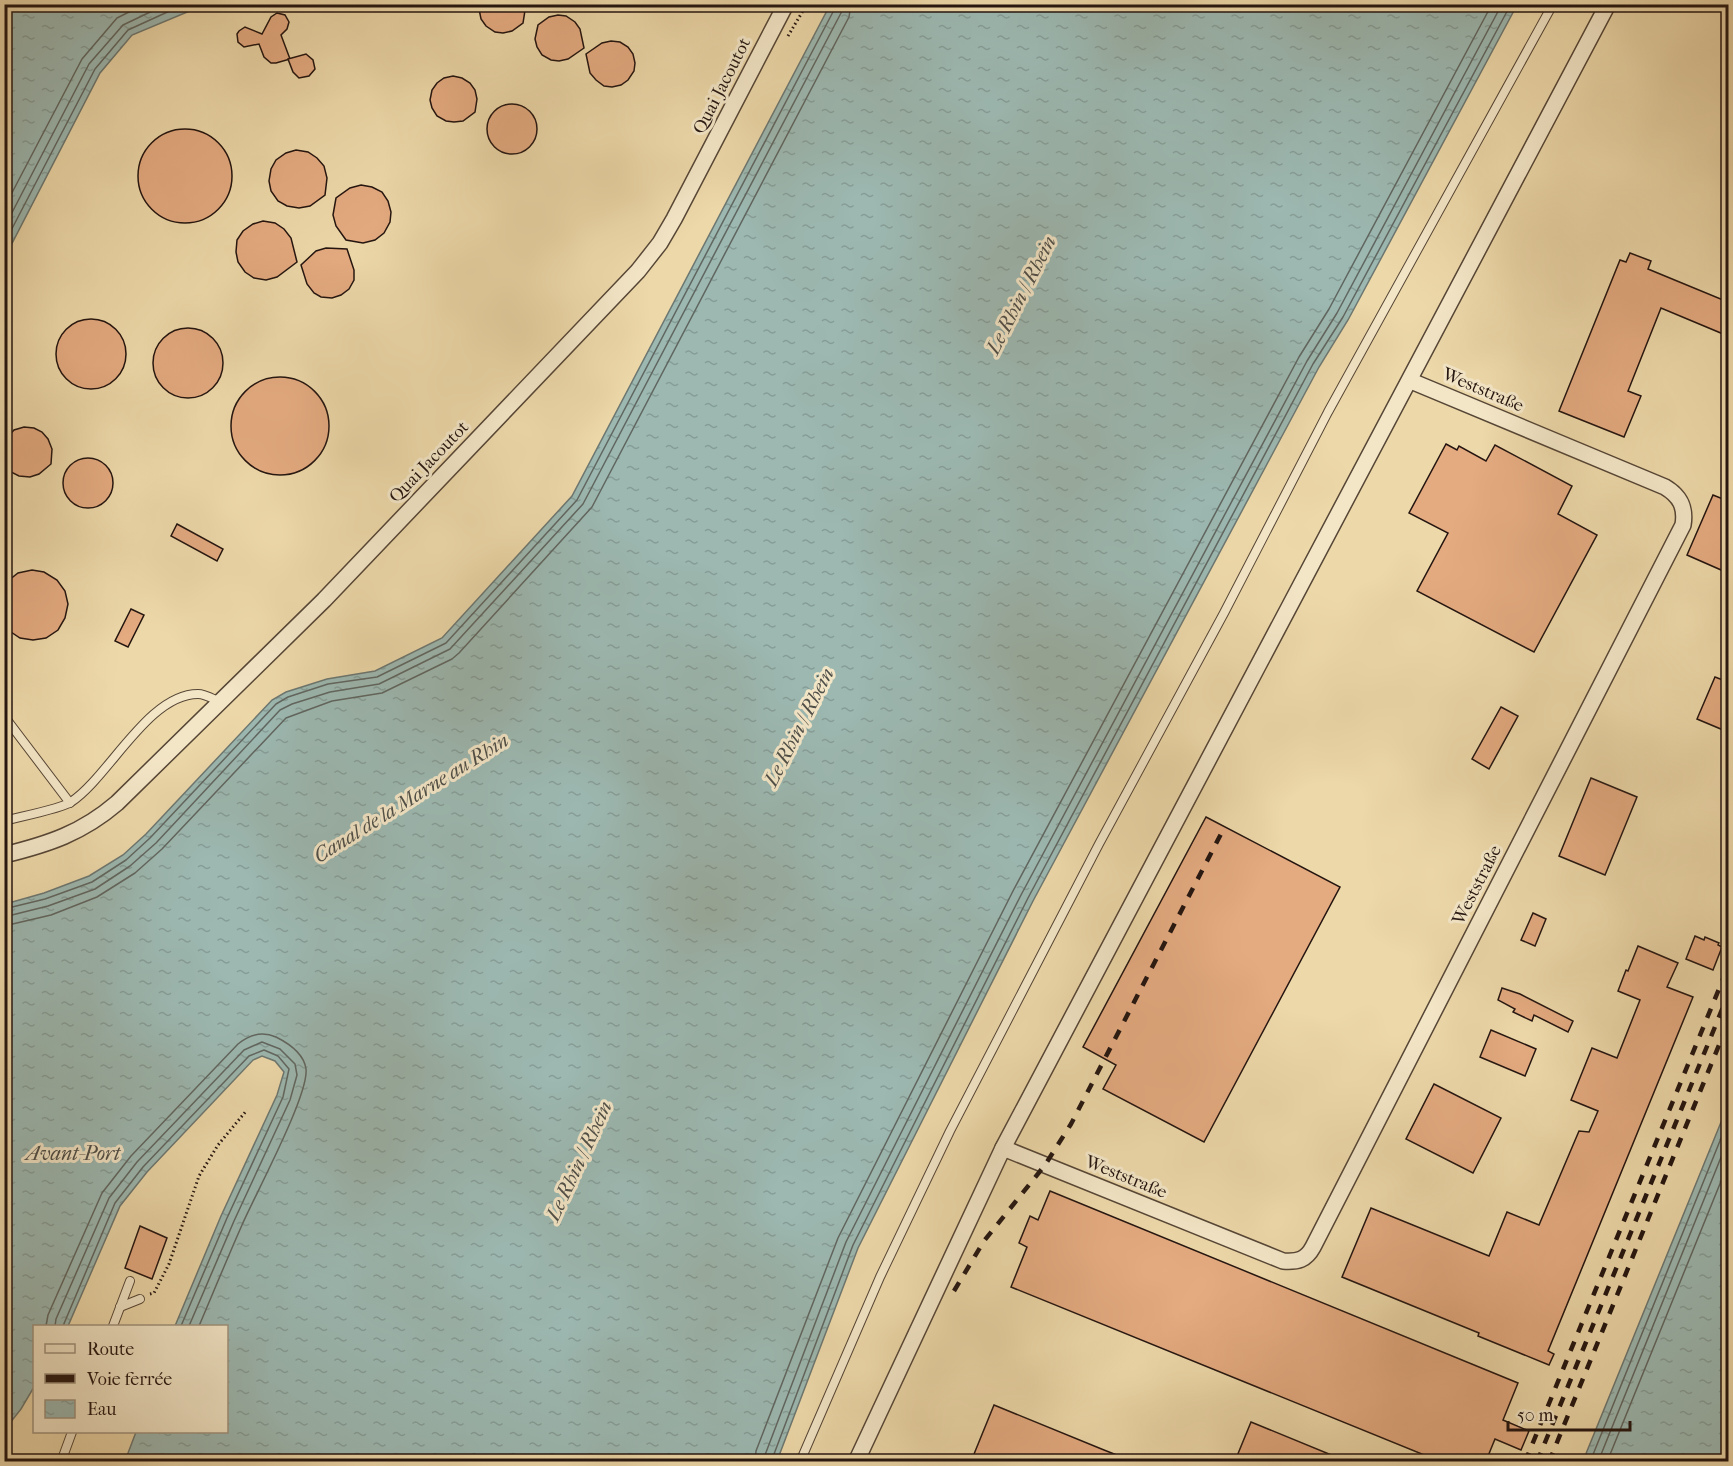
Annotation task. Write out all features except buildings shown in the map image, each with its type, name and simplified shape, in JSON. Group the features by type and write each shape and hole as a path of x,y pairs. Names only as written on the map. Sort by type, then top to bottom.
{"street":[{"name":"Quai Jacoutot","path":"4,855 72,834 104,814 324,600 650,257 674,219 786,4"},
{"name":"Weststraße","path":"856,1461 1003,1148 1411,381 1608,4"},
{"name":"Weststraße","path":"1003,1148 1273,1257 1293,1262 1309,1256 1683,525 1685,511 1676,494 1665,487 1518,421 1411,381"}],"lane":[{"path":"800,1461 880,1277 950,1131 1328,412 1553,4"},
{"path":"4,821 70,803 146,722 177,698 199,694 221,702"},
{"path":"4,716 70,803"},
{"path":"113,1325 130,1281"},
{"path":"120,1307 140,1299"},
{"path":"61,1461 71,1433"}],"path":[{"path":"797,24 807,4"},
{"path":"140,1299 154,1293 169,1264 199,1176 218,1145 247,1110"}],"water":[{"path":"5,4 204,5 132,35 100,73 5,257"},
{"path":"830,5 1517,5 1348,320 1319,367 1033,901 858,1248 777,1461 125,1461 136,1433 228,1433 228,1325 175,1325 221,1216 277,1095 284,1072 275,1061 262,1056 253,1060 147,1172 120,1206 68,1325 33,1325 33,1389 5,1429 5,904 44,893 89,876 123,855 146,834 272,700 286,692 327,679 375,671 442,638 572,496"},
{"path":"1728,1105 1728,1461 1583,1461"}],"railway":[{"path":"954,1291 984,1241 1045,1165 1071,1124 1222,832"},
{"path":"1525,1462 1728,967"},
{"path":"1537,1462 1728,995"},
{"path":"1549,1462 1728,1023"}],"water label":[{"name":"Le Rhin / Rhein","path":"1021,295"},
{"name":"Le Rhin / Rhein","path":"799,727"},
{"name":"Canal de la Marne au Rhin","path":"411,798"},
{"name":"Avant-Port","path":"73,1153"},
{"name":"Le Rhin / Rhein","path":"579,1161"}]}
